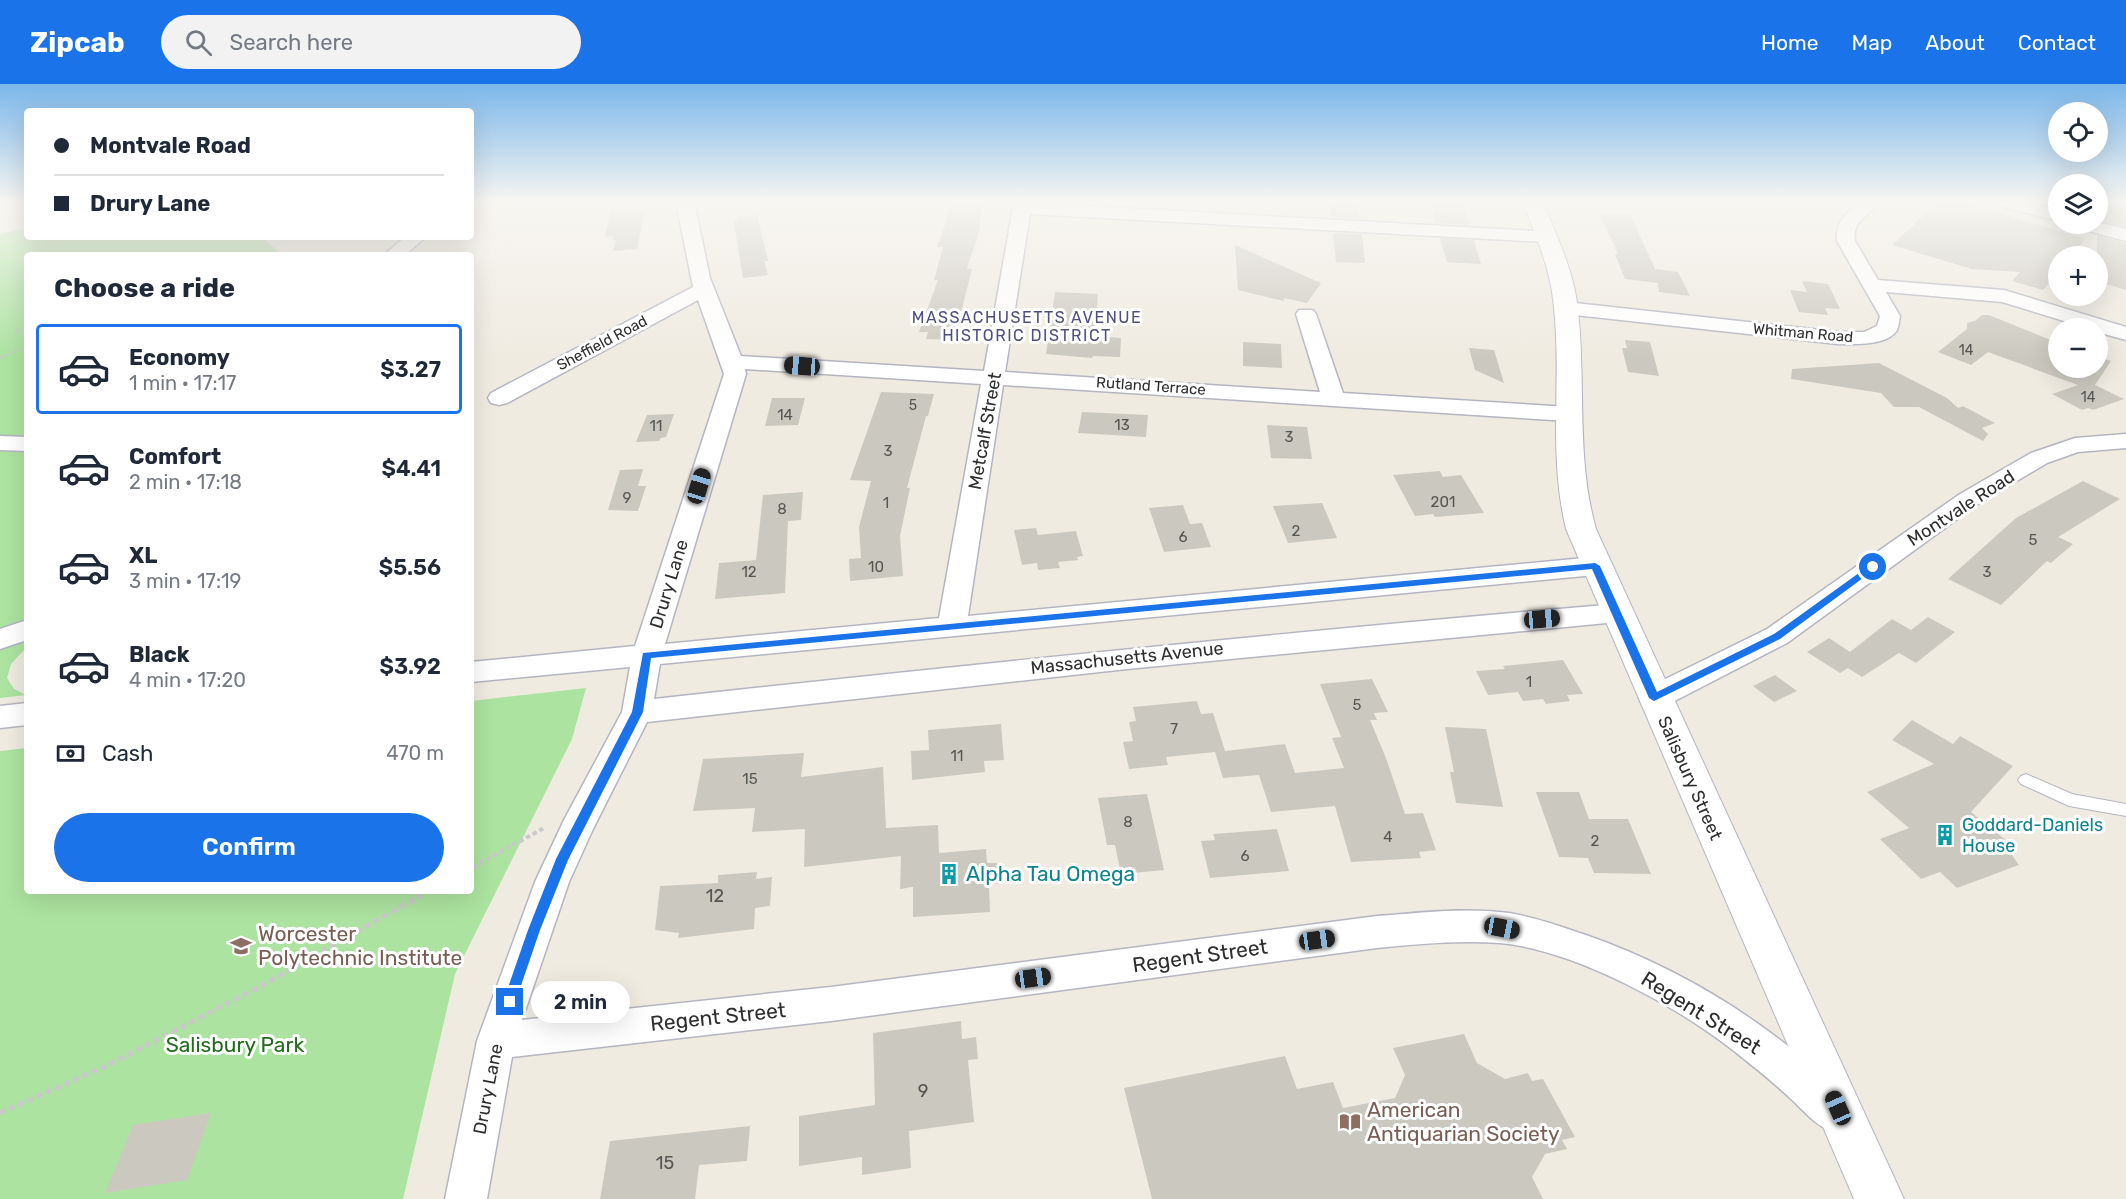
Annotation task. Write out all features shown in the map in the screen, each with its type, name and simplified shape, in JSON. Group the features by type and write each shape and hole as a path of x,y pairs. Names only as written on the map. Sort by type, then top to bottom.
{"main road":[{"name":"Salisbury Street","path":"1553,254 1559,270 1566,308 1571,486 1575,512 1595,566 1879,1199"}],"street":[{"name":"Drury Lane","path":"466,1199 496,1041 534,930 576,830 637,712 647,655 735,374 704,289 696,254"},
{"name":"Metcalf Street","path":"952,625 1015,254"},
{"name":"Whitman Road","path":"1566,308 1838,338 1867,338 1887,330 1890,321 1887,310 1854,254"},
{"path":"1872,285 2004,296 2126,334"},
{"name":"Sheffield Road","path":"499,398 704,289"},
{"path":"1306,314 1334,398"},
{"name":"Rutland Terrace","path":"732,362 1569,414"},
{"name":"Montvale Road","path":"1654,698 1777,636 1969,499 2039,458 2075,445 2126,441"},
{"path":"0,443 24,444"},
{"path":"474,672 1595,566"},
{"name":"Massachusetts Avenue","path":"637,712 957,675 1388,632 1617,613"},
{"path":"0,639 24,631"},
{"path":"0,717 24,714"},
{"name":"Regent Street","path":"496,1041 831,1004 1377,932 1460,926 1502,928 1578,948 1610,960 1674,992 1722,1022 1788,1070 1847,1128"}],"lane":[{"path":"2026,780 2069,800 2126,810"}],"path":[{"path":"16,331 24,329"},
{"path":"0,358 24,348"},
{"path":"474,866 545,827 576,830"},
{"path":"0,1113 106,1066 261,986 424,894"}],"green space":[{"path":"0,254 24,254 24,650 11,664 7,678 14,689 24,695 0,698"},
{"name":"Salisbury Park","path":"586,688 572,739 455,974 403,1199 0,1199 0,751 24,748 24,894 474,894 474,701"}],"building":[{"path":"739,254 766,254 768,261 764,261 768,275 743,278"},
{"path":"941,254 972,254 967,268 972,269 954,340 926,339 928,332 919,332 938,280 934,280"},
{"path":"1236,254 1255,254 1321,283 1307,303 1284,298 1284,301 1238,290"},
{"path":"1335,254 1364,254 1365,263 1336,262"},
{"path":"1445,254 1478,254 1481,264 1447,262"},
{"path":"1615,254 1648,254 1656,271 1656,269 1678,272 1690,296 1659,292 1658,283 1625,279"},
{"path":"1922,254 2048,254 2048,284 2043,290 2012,281 2020,272 1972,269"},
{"path":"2108,254 2126,254 2126,290 2108,284"},
{"path":"1802,281 1828,284 1840,309 1825,308 1828,315 1799,312 1790,290 1807,292"},
{"path":"1055,292 1098,294 1096,327 1066,334 1121,338 1120,357 1093,356 1092,358 1046,354"},
{"path":"1982,315 1989,315 2048,339 2048,374 1988,352 1971,365 1938,352 1967,329 1967,323 1975,321"},
{"path":"1625,340 1650,342 1659,376 1628,372 1622,348 1627,348"},
{"path":"1243,342 1281,344 1282,368 1243,366"},
{"path":"1469,348 1494,350 1504,383 1475,370"},
{"path":"1879,363 1947,398 1958,408 1963,406 1995,423 1982,428 1988,434 1983,441 1919,407 1894,407 1881,393 1791,379 1792,369"},
{"path":"2059,378 2100,378 2095,385 2124,399 2093,410 2088,408 2082,410 2052,394 2078,385"},
{"path":"881,392 934,394 907,488 910,488 900,536 903,576 850,581 849,559 861,558 859,527 871,481 850,480"},
{"path":"772,398 805,398 798,425 765,426"},
{"path":"1082,412 1148,415 1146,437 1078,433"},
{"path":"674,414 666,437 659,441 636,442 647,415"},
{"path":"1267,425 1307,427 1312,459 1271,458"},
{"path":"643,469 638,486 646,486 638,511 608,510 620,470"},
{"path":"1440,471 1443,477 1461,475 1484,513 1435,517 1433,514 1415,516 1393,475"},
{"path":"2083,481 2120,499 2058,537 2073,544 2051,563 2047,561 2001,605 1948,579 2016,518"},
{"path":"803,492 801,520 788,521 785,593 715,599 719,563 756,560 763,495"},
{"path":"1322,503 1337,538 1288,543 1273,506"},
{"path":"1183,505 1190,524 1202,523 1211,547 1164,552 1149,508"},
{"path":"1036,528 1038,535 1076,531 1083,556 1077,557 1078,560 1058,562 1060,568 1038,570 1037,563 1022,565 1014,530"},
{"path":"1928,617 1955,632 1916,663 1899,653 1862,677 1848,668 1840,673 1807,652 1829,638 1850,652 1892,619 1911,630"},
{"path":"1563,660 1583,694 1567,695 1570,701 1546,704 1543,699 1523,701 1518,692 1488,695 1476,671 1505,669 1503,666"},
{"path":"1775,675 1797,691 1774,702 1753,686"},
{"path":"1372,679 1388,712 1374,713 1377,720 1370,720 1405,814 1423,813 1436,850 1419,852 1421,858 1351,862 1335,806 1271,812 1259,775 1223,778 1215,752 1166,757 1168,765 1129,769 1123,742 1133,741 1129,722 1136,721 1133,707 1197,701 1201,714 1213,713 1225,751 1285,744 1295,773 1344,768 1332,738 1341,737 1320,684"},
{"path":"1912,720 1953,744 1960,736 2013,766 1971,812 2008,842 2004,844 2019,865 1957,888 1940,872 1921,879 1880,839 1909,828 1867,792 1934,764 1892,740"},
{"path":"1001,724 1004,760 984,761 985,772 912,780 911,751 929,750 928,730"},
{"path":"1445,727 1486,729 1503,807 1456,803 1450,772 1454,772"},
{"path":"804,753 801,777 883,767 886,828 938,825 939,853 986,849 987,863 997,863 998,884 989,884 990,912 913,917 913,887 900,889 901,856 804,867 805,829 752,832 755,808 693,811 703,759"},
{"path":"1536,792 1579,792 1589,819 1628,819 1651,874 1594,873 1588,858 1559,857"},
{"path":"1147,794 1164,870 1121,874 1115,845 1107,845 1098,798"},
{"path":"1277,829 1289,871 1210,878 1201,841 1215,840 1213,834"},
{"path":"757,872 756,879 772,877 770,906 755,908 754,929 678,938 679,933 655,930 660,886 718,883 718,875"},
{"path":"961,1021 962,1039 976,1037 978,1059 968,1060 974,1122 909,1131 911,1168 862,1175 862,1157 799,1166 799,1116 875,1105 873,1033"},
{"name":"American Antiquarian Society","path":"1464,1034 1477,1063 1505,1079 1528,1073 1532,1081 1543,1079 1575,1137 1562,1140 1567,1149 1545,1154 1532,1177 1543,1199 1152,1199 1124,1088 1285,1056 1297,1089 1333,1082 1343,1108 1395,1098 1405,1075 1393,1048"},
{"path":"211,1113 187,1180 105,1193 133,1125"},
{"path":"750,1126 747,1161 699,1165 695,1199 600,1199 610,1141"}],"place":[{"name":"Goddard-Daniels House","path":"1945,835"},
{"name":"Alpha Tau Omega","path":"949,874"},
{"name":"Worcester Polytechnic Institute","path":"241,946"},
{"name":"American Antiquarian Society","path":"1350,1122"}],"district":[{"name":"MASSACHUSETTS AVENUE HISTORIC DISTRICT","path":"1027,326"}],"route":[{"path":"510,1002 534,930 562,859 637,712 647,655 1595,566 1654,698 1777,636 1873,567"}]}
